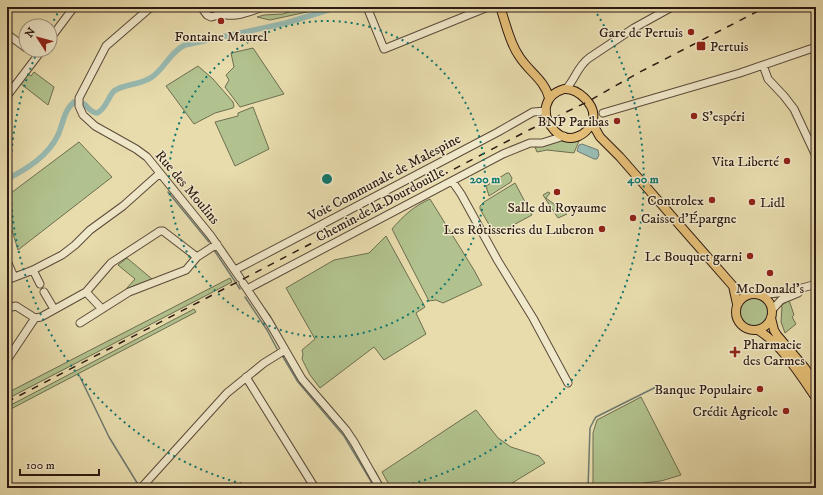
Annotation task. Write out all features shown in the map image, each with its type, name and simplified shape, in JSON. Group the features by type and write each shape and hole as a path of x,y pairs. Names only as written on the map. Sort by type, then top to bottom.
{"main road":[{"path":"500,7 516,53 545,85 549,98"},
{"path":"545,85 573,90 579,93 592,117 600,137 620,157 733,286 743,292 760,295 768,301 774,330 816,384"},
{"path":"564,89 554,93 546,104 546,111 554,130 564,136 573,138 583,135 600,137"},
{"path":"583,135 586,132 592,117"},
{"path":"733,286 737,304 736,316 739,324 746,329 758,330 764,328 771,314"},
{"path":"737,304 740,299 752,294"},
{"path":"758,330 766,335 778,347 816,398"}],"street":[{"path":"58,28 74,7"},
{"name":"Rue des Moulins","path":"151,7 106,46 79,98 79,106 83,115 95,126 136,149 147,157 217,244 269,322 302,380 346,430 380,488"},
{"path":"201,7 209,17 218,10 231,15 243,14 263,7"},
{"path":"231,15 234,11 245,7"},
{"path":"367,7 384,49 488,7"},
{"path":"564,89 575,77 583,63 589,58 634,28 672,7"},
{"path":"7,34 18,42"},
{"path":"592,117 729,76 816,47"},
{"path":"7,96 36,58"},
{"path":"763,65 768,79 794,109 816,156"},
{"path":"575,77 579,93"},
{"name":"Voie Communale de Malespine","path":"235,270 498,132 533,112 546,111"},
{"path":"549,140 554,130"},
{"name":"Chemin de la Dourdouille","path":"243,283 452,181 516,148 530,143 542,143 564,136"},
{"path":"7,280 33,270 62,255 90,230 123,206 160,173"},
{"path":"452,181 533,318 568,383"},
{"path":"7,308 16,306 35,318 41,317 86,292 111,263 163,230 197,257"},
{"path":"80,323 129,292 186,270 197,257 217,244"},
{"path":"7,261 14,277"},
{"path":"33,270 40,284"},
{"path":"760,295 787,292 814,284"},
{"path":"771,314 781,300 806,290 814,284"},
{"path":"44,292 54,309"},
{"path":"86,292 102,309"},
{"path":"7,360 35,318"},
{"path":"141,488 227,392 264,363 285,350"},
{"path":"246,377 315,488"}],"green space":[{"path":"303,7 330,7 270,20 257,17 283,14"},
{"path":"253,48 284,94 240,107 225,87 229,80 226,75 234,67 231,53"},
{"path":"198,66 213,79 233,102 234,106 233,108 215,113 194,124 166,86"},
{"path":"34,72 54,87 48,105 21,84 28,74 31,76"},
{"path":"253,107 269,149 235,166 215,122 238,116 238,113"},
{"path":"561,140 571,142 579,141 574,153 547,150 537,152 535,147 548,145"},
{"path":"79,142 112,177 18,250 7,214 7,196"},
{"path":"509,173 512,178 511,182 489,196 486,186"},
{"path":"515,183 532,215 495,235 480,209 480,206"},
{"path":"548,192 550,193 546,198 567,214 558,218 543,195"},
{"path":"430,199 482,285 443,303 436,300 429,301 392,229 409,212"},
{"path":"386,236 425,307 416,313 426,334 384,360 374,347 320,388 310,375 302,359 302,350 315,339 286,288 334,260 369,253"},
{"path":"127,258 152,279 126,289 135,279 118,265"},
{"path":"230,278 232,282 7,399 7,393"},
{"path":"754,298 765,302 769,313 765,324 754,328 743,324 739,313 743,302"},
{"path":"789,300 794,315 792,317 796,324 785,333 781,322 781,306"},
{"path":"194,309 196,312 7,411 7,407"},
{"path":"641,397 681,475 661,481 643,483 631,488 593,488 593,433 597,420"},
{"path":"476,410 498,438 511,447 539,456 545,463 504,488 391,488 382,472"}],"water":[{"path":"582,144 598,150 599,155 597,159 577,151 579,145"}],"waterway":[{"path":"7,179 22,171 43,156 54,143 64,117 74,102 82,103 91,111 97,113 103,109 114,91 122,87 148,80 161,69 175,52 185,45 286,23 338,7"},
{"path":"168,192 209,242"},
{"path":"214,250 240,289"},
{"path":"245,297 267,330 277,349"},
{"path":"261,304 270,316 281,336"},
{"path":"283,357 298,382 344,436 375,488"},
{"path":"80,377 109,437 139,486"},
{"path":"588,488 590,428 596,417 658,386"},
{"path":"323,398 348,427"},
{"path":"375,471 384,488"}],"railway":[{"path":"7,402 527,131 587,102 638,73 766,7"}],"place":[{"name":"Fontaine Maurel","path":"221,21"},
{"name":"Gare de Pertuis","path":"691,32"},
{"name":"Pertuis","path":"701,46"},
{"name":"S'espéri","path":"694,116"},
{"name":"BNP Paribas","path":"617,121"},
{"name":"Vita Liberté","path":"787,161"},
{"name":"Salle du Royaume","path":"557,192"},
{"name":"Controlex","path":"712,200"},
{"name":"Lidl","path":"752,202"},
{"name":"Caisse d'Épargne","path":"633,218"},
{"name":"Les Rôtisseries du Luberon","path":"602,229"},
{"name":"Le Bouquet garni","path":"750,256"},
{"name":"McDonald's","path":"770,273"},
{"name":"Pharmacie des Carmes","path":"735,352"},
{"name":"Banque Populaire","path":"760,389"},
{"name":"Crédit Agricole","path":"786,411"}]}
